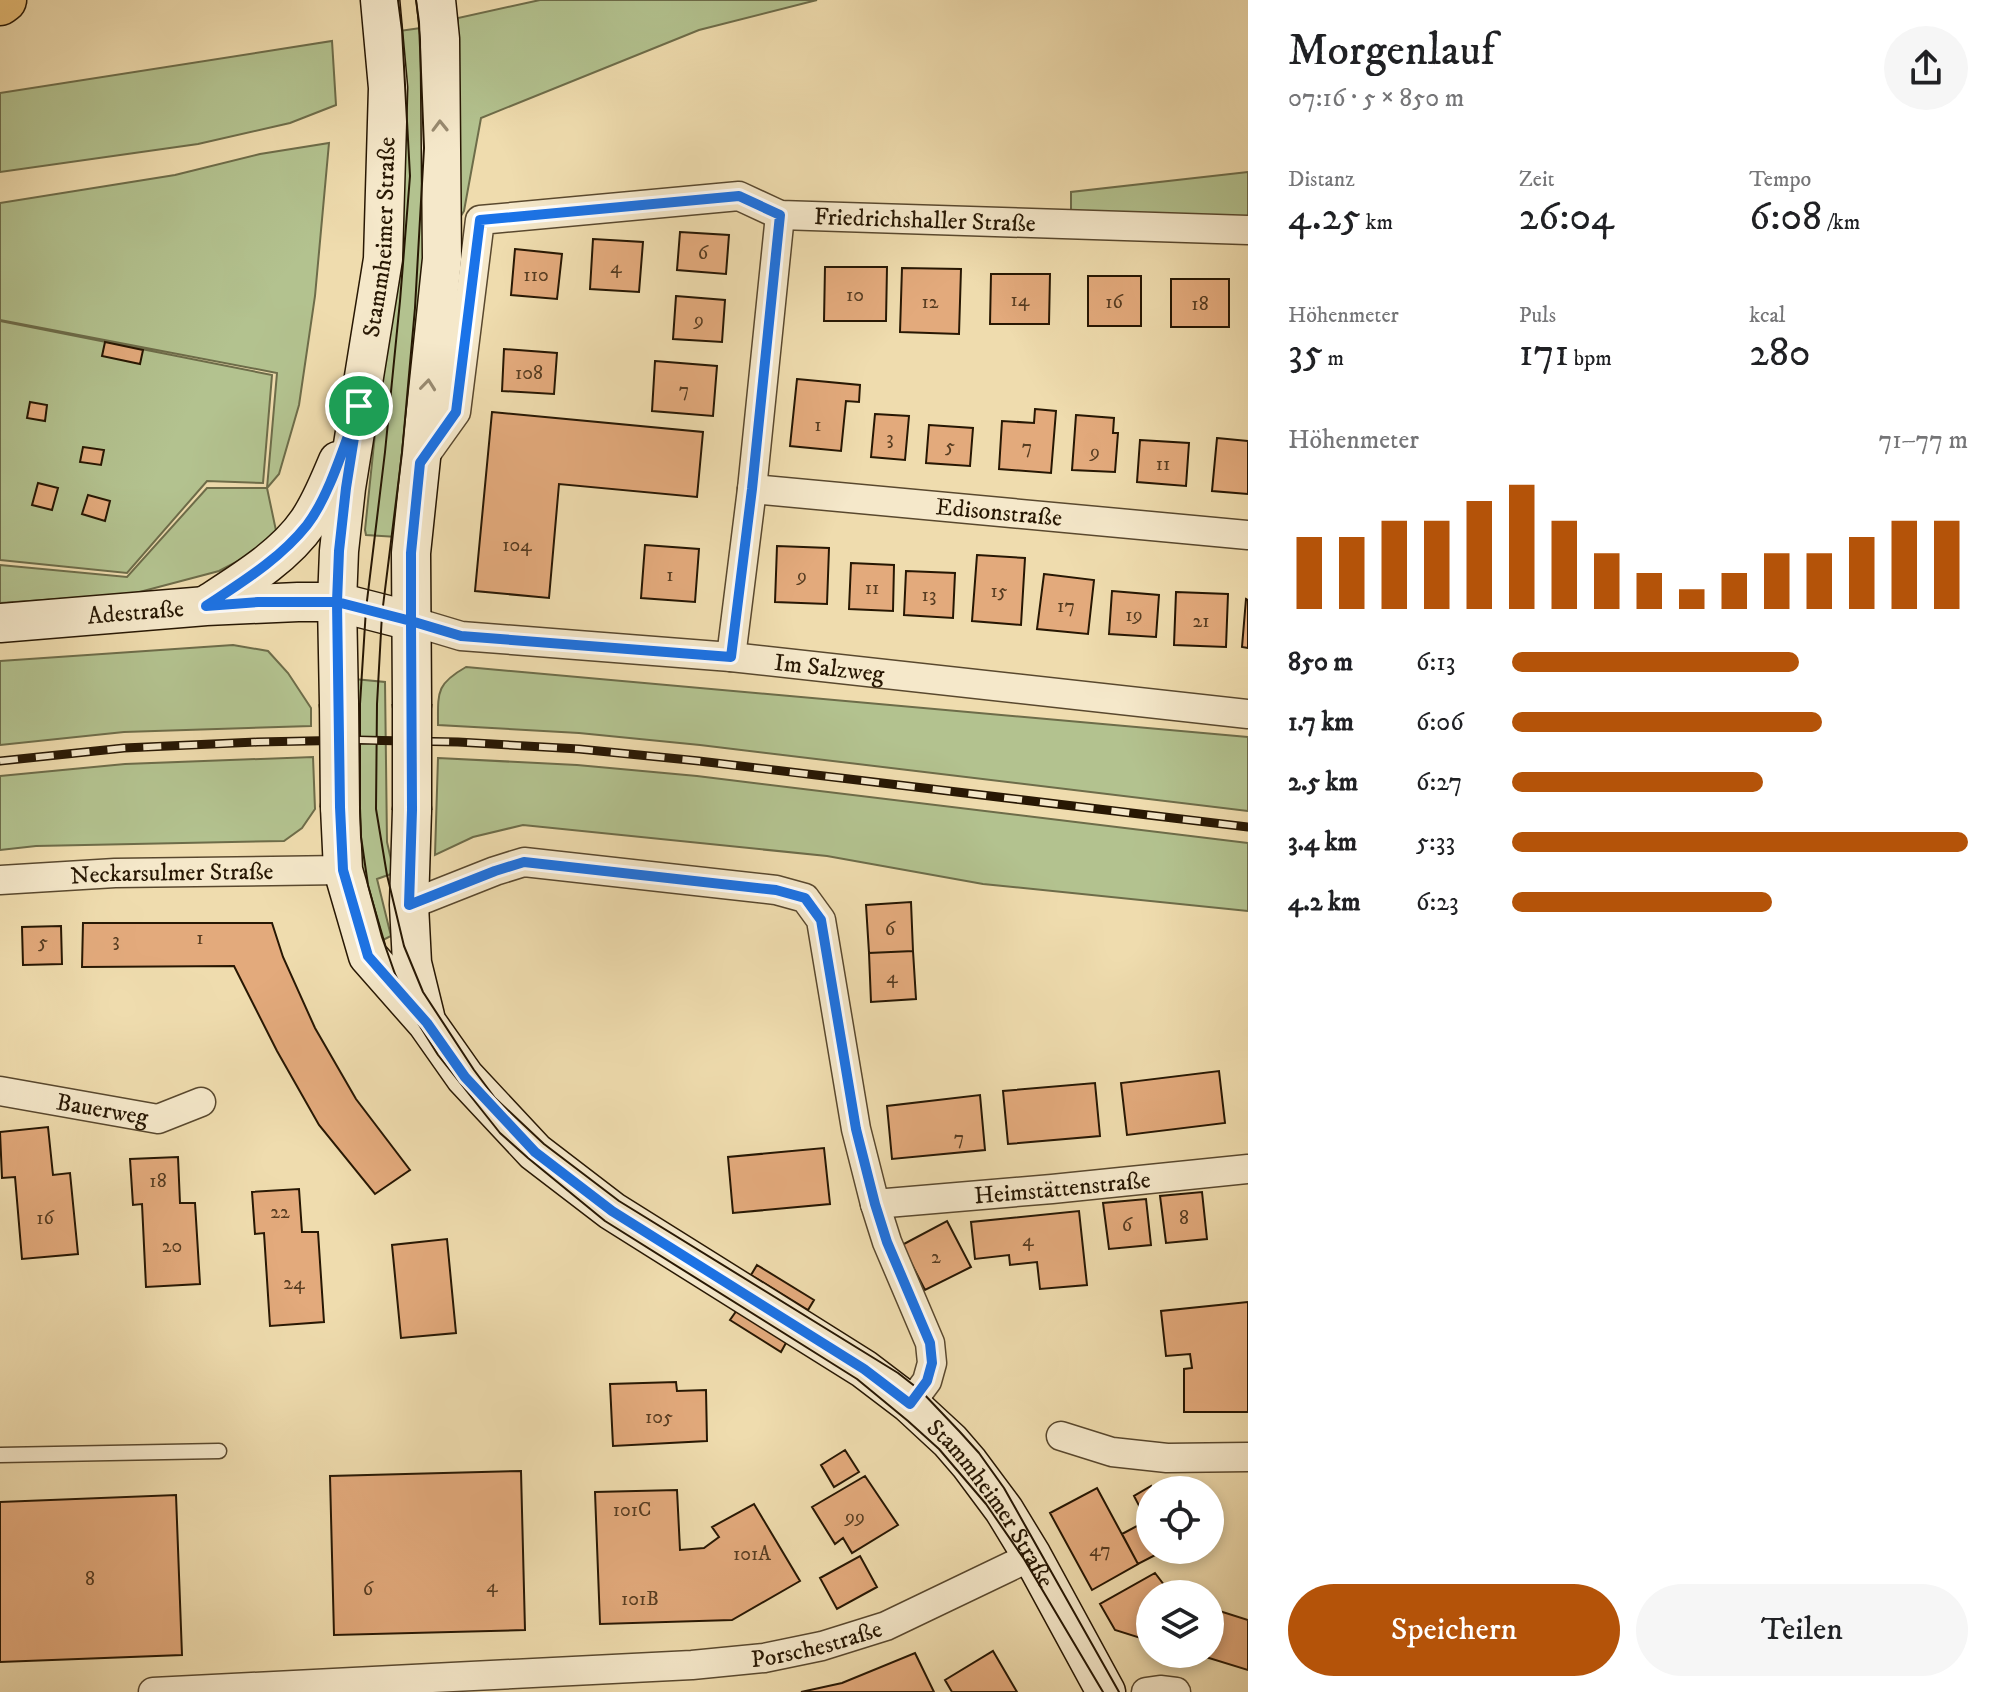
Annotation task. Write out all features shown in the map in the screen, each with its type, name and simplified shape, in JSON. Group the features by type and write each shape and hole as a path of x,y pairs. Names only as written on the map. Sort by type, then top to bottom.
{"main road":[{"name":"Stammheimer Straße","path":"380,0 388,88 383,259 343,518 337,602 343,870 368,956 427,1023 465,1077 535,1152 612,1211 864,1369 910,1404 950,1441 1004,1510 1106,1692"},
{"name":"Stammheimer Straße","path":"427,1023 412,963 409,905 412,810 411,553 442,259 440,39 436,0"},
{"path":"206,606 257,572 308,523 325,494 359,406"},
{"name":"Adestraße","path":"0,623 258,602 337,602 411,621"}],"street":[{"name":"Friedrichshaller Straße","path":"420,463 456,412 480,220 739,196 780,215 1248,230"},
{"path":"731,657 780,215"},
{"name":"Edisonstraße","path":"752,489 1248,535"},
{"name":"Im Salzweg","path":"411,621 461,636 731,657 1248,714"},
{"path":"409,905 524,862 776,890 805,898 821,920 856,1129 875,1204 887,1242 930,1343 932,1363 927,1381 910,1404"},
{"name":"Neckarsulmer Straße","path":"0,880 115,873 343,870"},
{"name":"Bauerweg","path":"0,1091 158,1119 201,1102"},
{"name":"Heimstättenstraße","path":"875,1204 1248,1169"},
{"path":"1061,1436 1112,1452 1167,1458 1248,1457"},
{"name":"Porschestraße","path":"153,1692 692,1665 764,1658 822,1646 886,1626 1032,1556"},
{"path":"1146,1692 1176,1692"}],"lane":[{"path":"0,1455 219,1451"}],"green space":[{"path":"540,0 817,0 699,30 481,118 464,211 451,232 458,18"},
{"path":"428,27 428,273 397,537 366,535 395,242 392,32"},
{"path":"332,41 336,105 290,123 198,144 0,172 0,93"},
{"path":"329,143 315,296 299,405 279,474 267,488 277,373 0,320 0,203 175,175 260,154"},
{"path":"1248,172 1248,221 1071,215 1071,192"},
{"path":"0,321 272,375 263,483 207,481 127,573 0,560"},
{"path":"207,488 267,488 278,540 219,571 132,594 0,603 0,565 127,577"},
{"path":"233,645 268,651 288,673 311,708 311,726 124,732 0,745 0,661"},
{"path":"466,667 1248,737 1248,811 700,745 579,733 438,725 441,690 449,679"},
{"path":"354,679 385,682 387,842 394,873 377,879 391,936 375,944 358,898"},
{"path":"313,757 315,809 302,828 284,841 36,846 0,850 0,776 125,764"},
{"path":"438,758 577,765 697,776 1248,843 1248,911 983,884 827,856 523,825 473,837 435,855"}],"building":[{"path":"680,232 729,235 726,274 677,270"},
{"path":"593,239 643,242 639,292 590,289"},
{"path":"515,249 562,254 557,299 511,295"},
{"path":"825,267 887,267 886,321 824,321"},
{"path":"902,268 961,269 959,334 900,332"},
{"path":"991,274 1050,274 1049,324 990,324"},
{"path":"1088,276 1141,276 1141,326 1088,326"},
{"path":"1171,279 1229,279 1229,327 1171,327"},
{"path":"676,296 725,300 722,342 673,339"},
{"path":"105,342 143,350 140,364 102,356"},
{"path":"504,349 557,353 554,394 502,391"},
{"path":"655,361 717,366 713,416 652,411"},
{"path":"797,379 860,385 859,402 846,401 841,451 790,446"},
{"path":"30,402 47,405 45,421 27,418"},
{"path":"1035,409 1056,411 1051,473 999,469 1002,421 1034,423"},
{"path":"492,412 703,432 697,497 559,484 549,598 475,591"},
{"path":"875,414 909,416 905,460 871,457"},
{"path":"1076,415 1114,418 1113,433 1118,433 1115,472 1072,470"},
{"path":"929,425 973,428 970,466 926,463"},
{"path":"1217,438 1248,441 1248,494 1212,491"},
{"path":"1140,440 1189,443 1186,486 1137,482"},
{"path":"83,447 104,450 101,465 80,462"},
{"path":"38,483 58,488 52,510 32,505"},
{"path":"88,495 110,501 105,521 82,514"},
{"path":"645,545 699,549 695,602 641,598"},
{"path":"777,546 829,548 827,604 775,602"},
{"path":"977,555 1025,558 1021,625 972,621"},
{"path":"851,563 894,565 893,611 849,609"},
{"path":"906,571 955,573 953,618 904,615"},
{"path":"1044,574 1094,580 1088,634 1037,629"},
{"path":"1112,591 1159,595 1156,637 1109,634"},
{"path":"1176,592 1228,594 1226,647 1174,645"},
{"path":"1248,600 1248,648 1242,647"},
{"path":"911,902 913,951 869,953 866,905"},
{"path":"83,923 272,923 283,957 315,1028 356,1099 410,1170 375,1194 319,1125 234,966 82,967"},
{"path":"61,926 62,964 23,965 22,927"},
{"path":"913,951 916,999 871,1002 869,953"},
{"path":"1219,1071 1225,1123 1127,1135 1121,1083"},
{"path":"1095,1083 1100,1136 1008,1144 1003,1091"},
{"path":"980,1095 985,1150 892,1159 887,1106"},
{"path":"48,1127 53,1175 70,1173 78,1254 22,1259 15,1177 2,1178 0,1132"},
{"path":"824,1148 830,1204 733,1213 728,1157"},
{"path":"178,1157 180,1203 195,1203 200,1284 146,1287 142,1204 133,1205 130,1159"},
{"path":"299,1189 302,1232 318,1232 324,1322 270,1326 264,1233 255,1234 252,1192"},
{"path":"1202,1192 1207,1239 1166,1243 1160,1196"},
{"path":"1146,1199 1151,1245 1109,1249 1103,1203"},
{"path":"1079,1211 1087,1285 1040,1289 1037,1262 1010,1265 1009,1255 975,1259 971,1222"},
{"path":"947,1221 971,1267 925,1290 902,1245"},
{"path":"447,1239 456,1333 401,1338 392,1245"},
{"path":"757,1265 814,1300 808,1310 751,1275"},
{"path":"1248,1302 1248,1412 1184,1412 1184,1369 1192,1368 1190,1354 1166,1356 1161,1311"},
{"path":"737,1310 787,1341 781,1352 730,1320"},
{"path":"676,1382 677,1391 706,1390 707,1441 613,1446 610,1384"},
{"path":"845,1450 859,1472 834,1487 821,1465"},
{"path":"521,1471 525,1630 334,1635 330,1476"},
{"path":"865,1476 898,1525 852,1553 843,1538 835,1544 812,1507"},
{"path":"1097,1488 1138,1564 1092,1590 1050,1513"},
{"path":"677,1490 680,1550 704,1548 719,1537 712,1527 754,1504 800,1581 732,1620 600,1624 595,1492"},
{"path":"176,1495 182,1655 0,1662 0,1502"},
{"path":"1136,1526 1136,1560 1122,1534"},
{"path":"860,1556 877,1587 837,1609 820,1578"},
{"path":"1155,1573 1160,1580 1143,1580"},
{"path":"1136,1584 1136,1637 1115,1630 1100,1604"},
{"path":"1224,1612 1248,1620 1248,1670 1224,1663"},
{"path":"993,1651 1017,1692 952,1692 945,1680"},
{"path":"915,1653 934,1692 801,1692 842,1683"}],"tram line":[{"path":"398,0 410,176 385,452 366,609 360,704 361,837 368,885 395,974 418,1023 438,1055 500,1133 528,1158 605,1221 857,1379 939,1449 986,1504 1024,1559 1103,1692"},
{"path":"416,0 424,148 415,308 402,453 382,614 376,809 387,875 404,946 423,992 495,1098 544,1144 619,1201 898,1373 921,1391 979,1453 1004,1488 1119,1692"}],"railway":[{"path":"0,761 124,748 257,742 458,742 579,749 699,761 1248,827"}],"route":[{"path":"359,406 325,494 308,523 257,572 206,606 258,602 337,602 411,621 411,553 420,463 456,412 480,220 739,196 780,215 731,657 461,636 411,621 409,905 524,862 776,890 805,898 821,920 856,1129 875,1204 887,1242 930,1343 932,1363 927,1381 910,1404 864,1369 612,1211 535,1152 465,1077 427,1023 368,956 343,870 340,807 337,602 339,551 359,406"}]}
